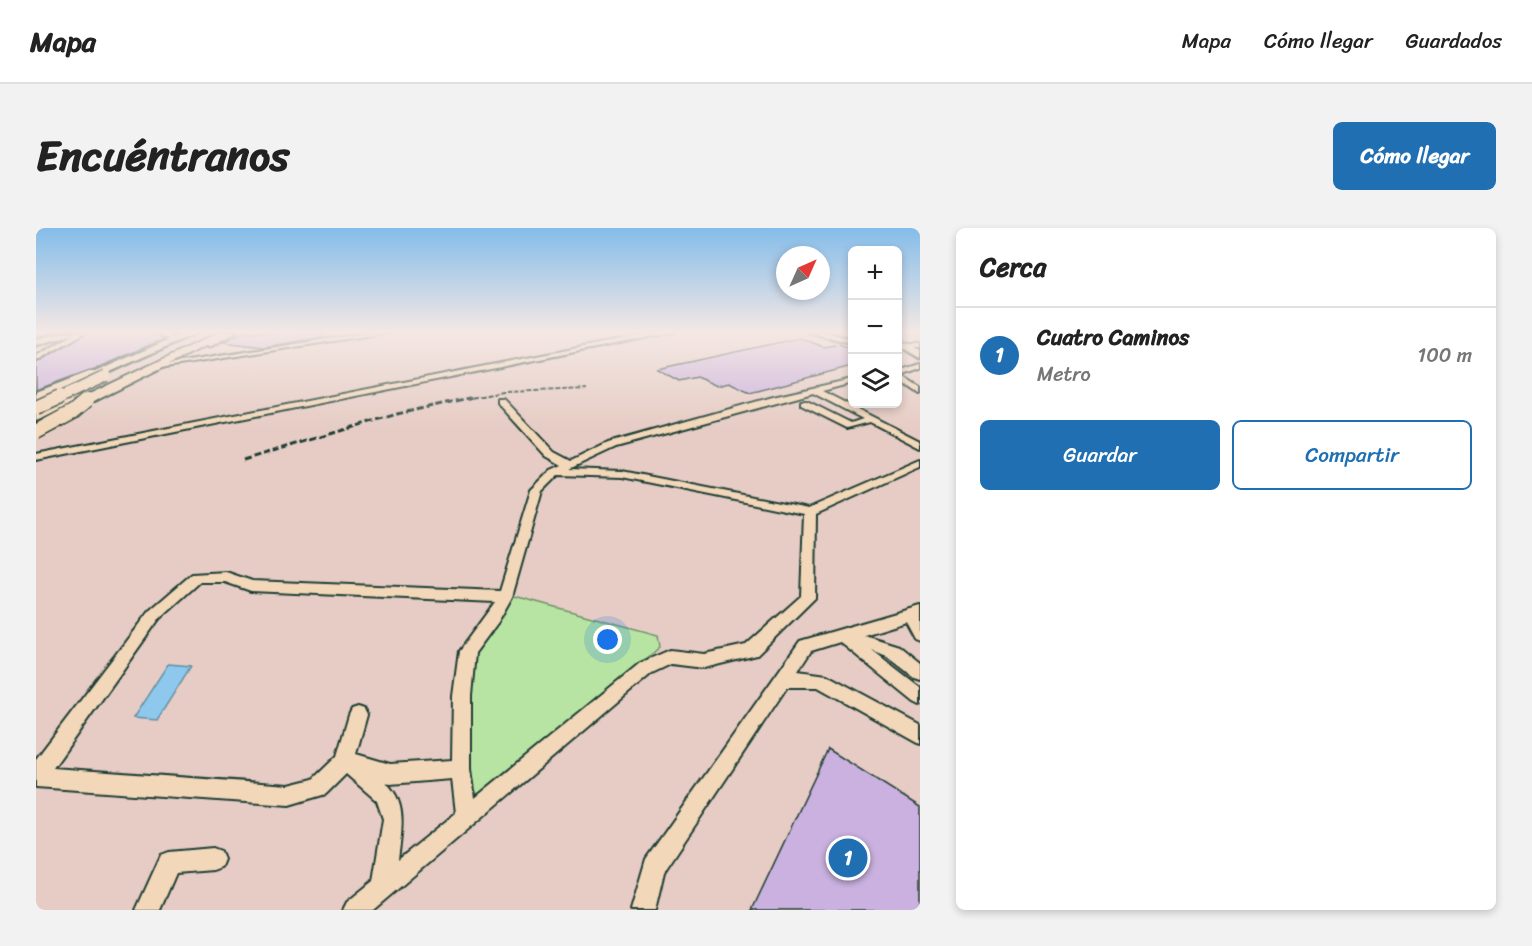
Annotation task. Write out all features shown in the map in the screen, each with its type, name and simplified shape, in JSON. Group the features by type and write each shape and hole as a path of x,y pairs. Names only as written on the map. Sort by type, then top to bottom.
{"highway":[{"path":"36,408 131,364"},
{"path":"36,408 131,364"},
{"path":"56,398 99,382 136,364"},
{"path":"36,417 150,364"},
{"path":"36,425 164,364"},
{"path":"36,438 85,411 101,397"},
{"path":"36,431 73,412 86,401"}],"main road":[{"path":"36,396 121,364"},
{"path":"36,431 166,365"},
{"path":"36,400 56,398 116,366"}],"street":[{"path":"166,365 174,364"},
{"path":"36,457 502,364"},
{"path":"902,372 920,365"},
{"path":"902,378 920,392"},
{"path":"467,818 461,769 462,696 467,651 506,597 537,490 555,472 569,464 633,438 848,382"},
{"path":"814,390 920,445"},
{"path":"910,395 920,392"},
{"path":"501,401 550,454 569,464"},
{"path":"804,403 850,426 868,420"},
{"path":"555,472 587,471 622,474 810,512 920,463"},
{"path":"355,910 646,668 670,657 704,661 752,650 808,598 810,512"},
{"path":"36,776 154,615 197,577 226,577 251,586 506,597"},
{"path":"643,910 654,867 806,646 917,614 920,635"},
{"path":"845,636 893,651 920,672"},
{"path":"845,636 920,697"},
{"path":"783,680 800,678 821,680 920,735"},
{"path":"36,776 289,795 319,787 345,761 357,715"},
{"path":"345,761 390,774 461,769"},
{"path":"345,761 385,795 393,819 383,886"},
{"path":"148,910 169,863 213,859"}],"green space":[{"path":"511,595 658,635 660,647 490,792 478,795 471,783 469,652 501,617"}],"water":[{"path":"168,664 191,666 157,720 133,718"}],"building":[{"path":"36,364 106,364 92,370 36,390"},
{"path":"681,364 848,364 848,367 750,393 729,383 717,386 697,377 679,381 657,369"},
{"path":"828,749 920,807 920,910 752,910"}],"railway":[{"path":"465,399 503,392 587,389"},
{"path":"243,460 397,414 473,397"}],"place":[{"name":"Cuatro Caminos","path":"848,858"}]}
